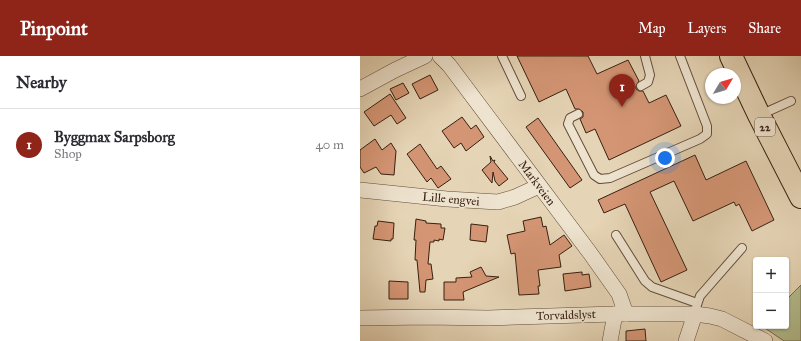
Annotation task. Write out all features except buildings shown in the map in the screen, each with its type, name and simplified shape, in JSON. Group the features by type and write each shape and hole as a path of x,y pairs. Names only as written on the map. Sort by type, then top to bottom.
{"highway":[{"name":"22","path":"731,56 801,197"}],"street":[{"path":"360,89 425,56"},
{"name":"Markveien","path":"440,56 619,294 620,314"},
{"name":"Lille engvei","path":"360,190 447,199 498,202 515,197 539,186"},
{"path":"686,341 696,309"},
{"name":"Torvaldslyst","path":"360,318 488,318 620,314 696,309 710,316 722,319 765,341"},
{"path":"610,341 620,314"}],"lane":[{"path":"502,56 521,96"},
{"path":"578,114 570,118 568,124 594,175 600,179 610,178 700,139 707,134 707,126 680,56"},
{"path":"641,86 648,82 650,75 646,58"},
{"path":"759,115 790,100"},
{"path":"616,236 645,281 652,287 696,309 700,296 742,248"}],"green space":[{"path":"801,285 801,341 784,341 766,329 789,329 789,297"}],"place":[{"name":"Byggmax Sarpsborg","path":"622,107"}]}
